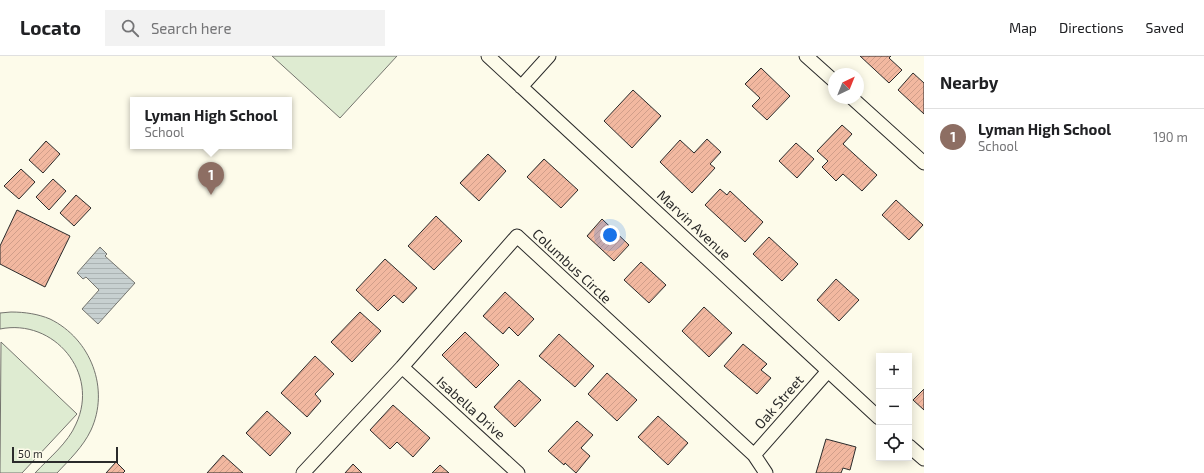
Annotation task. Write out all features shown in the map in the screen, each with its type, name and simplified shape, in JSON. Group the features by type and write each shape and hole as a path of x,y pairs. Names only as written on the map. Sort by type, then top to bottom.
{"street":[{"name":"Marvin Avenue","path":"488,56 876,415"},
{"path":"521,86 549,56"},
{"path":"806,56 828,76"},
{"path":"859,104 924,163"},
{"name":"Columbus Circle","path":"303,473 402,367 518,236 754,455 766,473"},
{"name":"Isabella Drive","path":"402,367 518,473"},
{"name":"Oak Street","path":"754,455 828,371"},
{"path":"912,449 924,460"}],"green space":[{"path":"272,56 397,56 340,118"},
{"path":"11,312 41,316 50,319 64,328 76,339 86,352 93,367 97,382 98,398 96,414 91,430 76,453 57,473 35,473 58,450 73,431 82,405 82,386 77,369 67,353 54,341 38,332 20,328 0,329 0,313"},
{"path":"1,342 77,414 22,473 0,473"}],"shaded area":[{"path":"100,247 107,254 105,256 135,283 98,324 82,309 99,290 86,277 83,279 77,273"}],"building":[{"path":"860,56 891,56 889,58 902,70 889,83"},
{"path":"761,68 790,96 767,120 752,106 760,98 745,84"},
{"path":"913,73 924,83 924,114 898,90"},
{"path":"633,90 661,116 632,148 604,121"},
{"path":"842,125 852,134 843,144 877,175 862,191 843,174 836,181 822,167 828,161 817,151"},
{"path":"707,139 721,152 710,164 715,168 692,193 660,162 680,140 694,153"},
{"path":"46,141 60,154 43,173 29,160"},
{"path":"796,143 814,159 797,178 779,161"},
{"path":"488,154 506,171 479,201 460,183"},
{"path":"544,159 578,190 561,208 527,177"},
{"path":"21,169 35,182 19,199 4,186"},
{"path":"53,179 66,191 49,210 36,197"},
{"path":"720,189 727,195 730,191 763,222 745,242 705,205"},
{"path":"76,195 91,208 74,226 60,213"},
{"path":"896,200 923,225 909,240 882,215"},
{"path":"17,210 70,236 45,287 0,264 0,246"},
{"path":"436,216 462,241 434,270 408,246"},
{"path":"602,219 629,245 614,261 587,236"},
{"path":"769,237 798,264 782,281 753,254"},
{"path":"385,259 417,288 403,303 394,295 378,311 356,290"},
{"path":"641,262 666,285 649,303 624,280"},
{"path":"836,279 859,300 839,321 817,300"},
{"path":"505,292 534,319 518,336 509,327 503,334 483,316"},
{"path":"704,307 732,333 709,357 682,331"},
{"path":"360,312 381,331 352,362 331,342"},
{"path":"465,332 499,365 476,388 442,355"},
{"path":"559,334 594,366 575,387 539,356"},
{"path":"743,344 767,364 761,370 771,378 757,394 724,366"},
{"path":"315,356 334,374 315,394 321,401 307,417 281,393"},
{"path":"607,373 637,400 617,421 588,394"},
{"path":"519,380 541,400 515,427 494,407"},
{"path":"924,389 924,410 913,400"},
{"path":"393,405 430,438 413,457 397,442 390,449 370,430"},
{"path":"267,411 291,433 270,456 246,433"},
{"path":"658,416 688,443 668,465 638,437"},
{"path":"577,421 593,435 581,448 590,456 576,473 548,451"},
{"path":"826,439 856,447 850,470 843,468 841,473 816,473"},
{"path":"223,455 243,473 207,473"},
{"path":"116,462 125,471 123,473 106,473"},
{"path":"353,464 362,473 345,473"},
{"path":"440,465 449,473 432,473"}],"place":[{"name":"Lyman High School","path":"211,195"}]}
